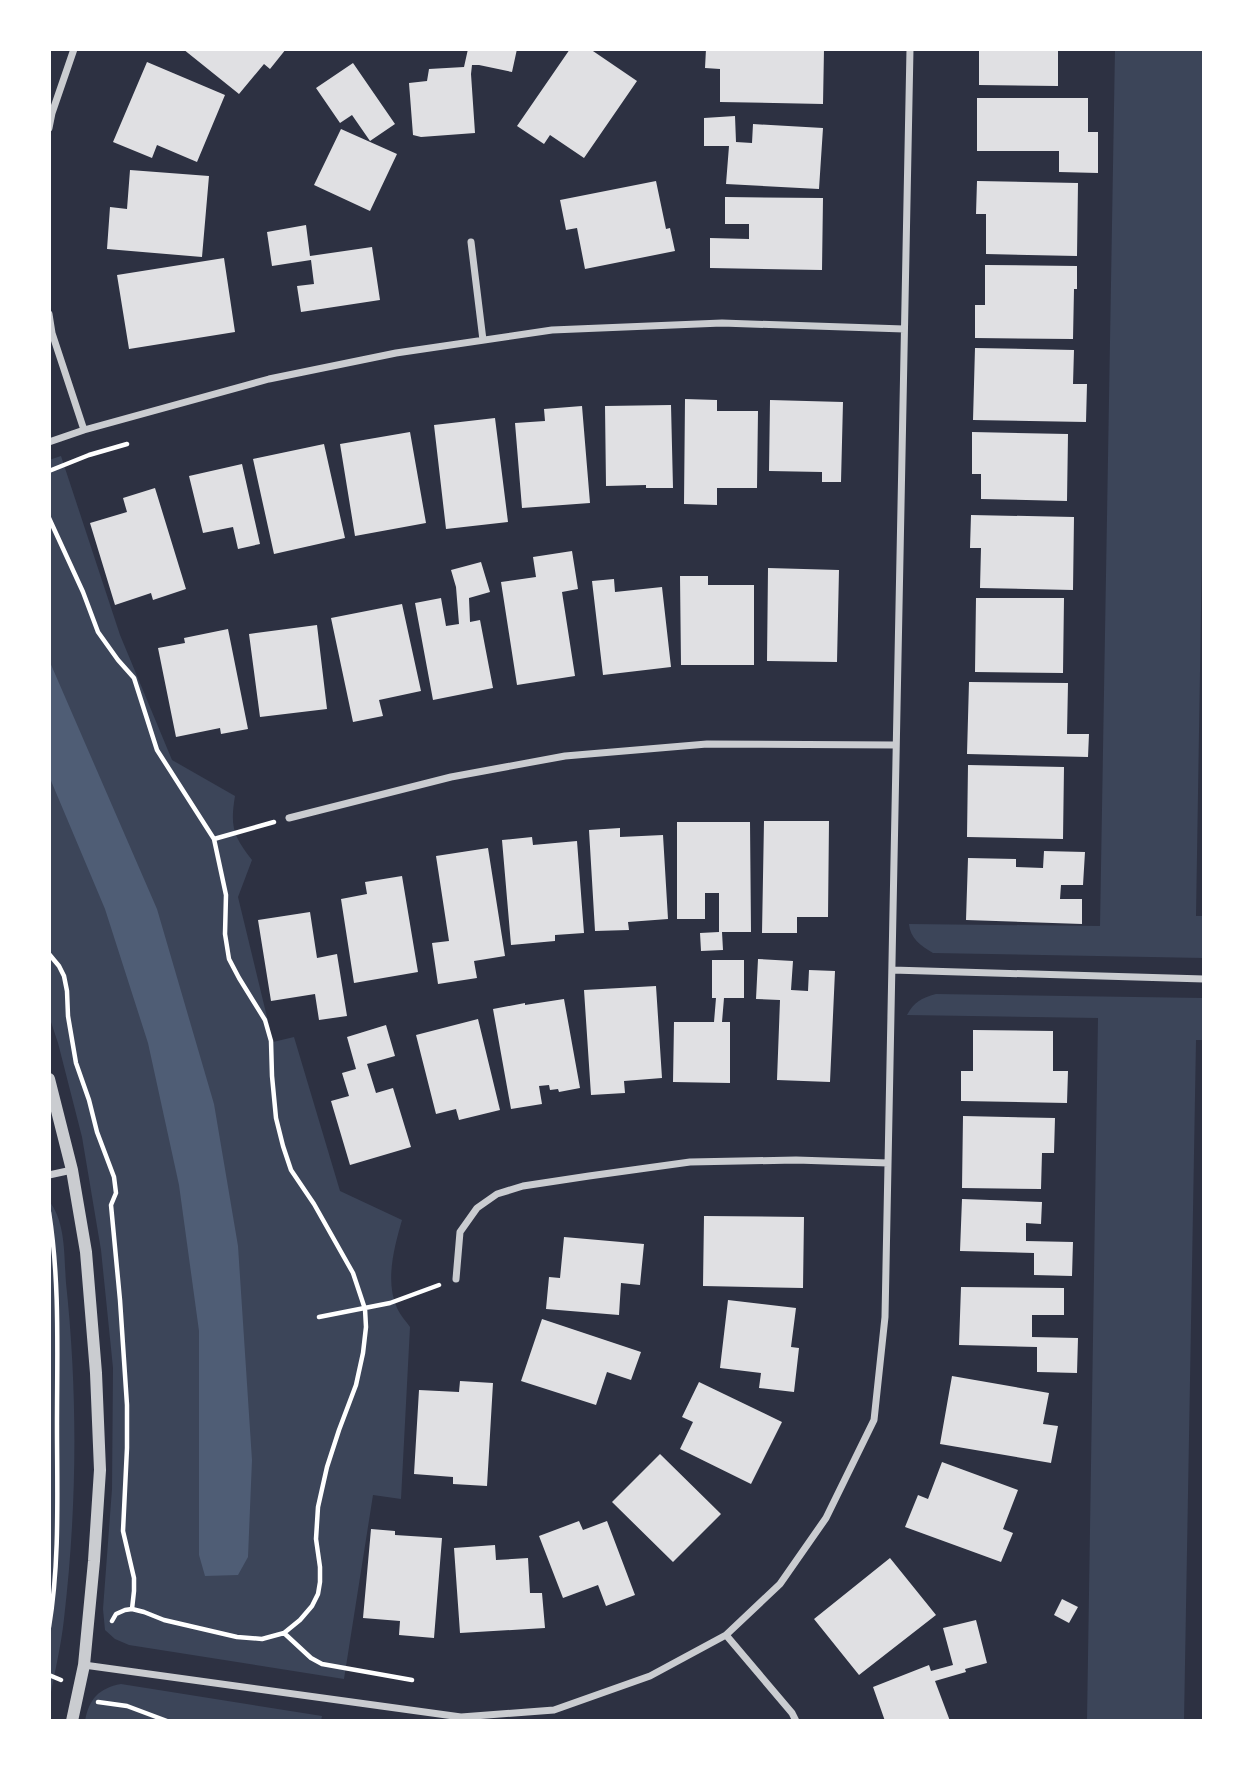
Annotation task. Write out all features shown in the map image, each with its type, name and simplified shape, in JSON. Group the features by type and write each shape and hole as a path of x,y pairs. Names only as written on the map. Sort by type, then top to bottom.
{"street":[{"path":"49,128 75,49"},
{"path":"84,1665 461,1717 554,1710 650,1676 726,1635 780,1584 826,1518 874,1420 885,1317 910,49"},
{"path":"471,242 483,340"},
{"path":"49,314 52,333 84,430"},
{"path":"49,442 269,379 396,353 552,330 722,323 904,329"},
{"path":"289,818 451,777 565,756 707,744 896,745"},
{"path":"892,970 1204,979"},
{"path":"49,1079 72,1170 86,1252 96,1373 100,1469 84,1665 72,1721"},
{"path":"456,1279 460,1232 477,1208 497,1194 523,1186 690,1162 796,1160 888,1163"},
{"path":"49,1175 72,1170"},
{"path":"726,1635 796,1721"}],"path":[{"path":"49,471 89,454 127,444"},
{"path":"49,518 98,632 134,678 157,750 215,839 226,895 225,934 229,959 265,1020 271,1041 276,1118 287,1158 291,1170 314,1204 353,1273 365,1309 366,1327 356,1385 335,1442 318,1507 316,1539 320,1567 318,1594 312,1606 284,1633 262,1639 237,1637 164,1620 132,1609 125,1609 117,1614 110,1627"},
{"path":"215,839 289,818"},
{"path":"49,1212 58,1348 54,1597 49,1627"},
{"path":"319,1317 390,1303 456,1279"},
{"path":"284,1633 311,1658 322,1664 412,1680"},
{"path":"101,1703 127,1706 167,1721"}],"shaded area":[{"path":"1115,49 1204,49 1204,427 1196,916 1204,916 1204,958 933,953 917,941 909,924 1100,926"},
{"path":"61,456 120,635 172,760 235,796 234,830 252,860 238,897 273,1042 294,1037 340,1191 402,1220 391,1276 393,1298 401,1316 410,1327 401,1499 373,1495 344,1679 129,1645 115,1639 105,1630 103,1609 112,1489 113,1368 101,1250 82,1137 49,1016 49,460"},
{"path":"49,660 157,909 214,1104 238,1246 252,1460 248,1557 238,1575 205,1576 199,1555 199,1331 179,1185 148,1043 105,909 49,776"},
{"path":"936,994 1204,998 1204,1040 1196,1040 1184,1721 1087,1721 1098,1018 907,1015 918,1001"},
{"path":"49,1201 59,1219 63,1240 73,1367 74,1493 61,1640 49,1703"},
{"path":"121,1684 322,1716 321,1721 85,1721 96,1696 107,1688"}],"building":[{"path":"183,49 286,49 270,69 264,64 239,94"},
{"path":"468,49 517,49 512,72 472,65 475,133 421,137 413,135 409,83 427,81 429,69 464,67"},
{"path":"570,49 590,49 637,81 584,158 550,135 544,144 517,126"},
{"path":"706,49 824,49 823,104 720,102 720,69 705,68"},
{"path":"979,49 1058,49 1058,86 979,85"},
{"path":"147,62 225,95 197,162 157,145 152,158 113,142"},
{"path":"353,63 395,124 370,141 352,115 340,123 316,88"},
{"path":"977,98 1088,98 1088,132 1098,132 1098,173 1059,172 1059,151 977,151"},
{"path":"735,116 736,142 752,143 753,124 823,128 819,189 726,184 729,146 704,146 704,118"},
{"path":"341,129 397,154 370,211 314,185"},
{"path":"130,170 209,176 202,257 107,249 110,207 127,209"},
{"path":"656,181 666,229 670,228 675,251 585,269 577,228 566,230 560,200"},
{"path":"977,181 1078,183 1077,256 986,254 986,214 976,214"},
{"path":"725,197 823,198 822,270 710,268 710,238 749,239 749,224 725,224"},
{"path":"306,225 310,256 372,247 380,300 301,312 297,286 314,284 311,260 272,266 267,232"},
{"path":"224,258 235,332 129,349 117,275"},
{"path":"985,265 1077,266 1073,339 975,338 975,305 985,305"},
{"path":"975,348 1074,350 1073,384 1087,384 1086,422 973,420"},
{"path":"685,399 717,400 717,411 758,411 757,488 717,488 717,505 684,504"},
{"path":"770,400 843,402 841,482 822,482 822,472 769,471"},
{"path":"671,405 673,488 646,488 646,485 606,486 605,406"},
{"path":"582,406 590,503 522,508 515,423 545,421 544,409"},
{"path":"495,418 508,522 446,529 434,425"},
{"path":"410,432 426,523 355,536 340,444"},
{"path":"972,432 1068,434 1067,501 981,499 981,474 972,474"},
{"path":"324,444 345,538 274,554 253,459"},
{"path":"242,464 260,544 238,549 233,527 203,533 189,476"},
{"path":"155,488 186,589 153,600 151,593 115,605 90,523 127,512 123,498"},
{"path":"971,515 1074,517 1073,590 980,588 981,548 970,548"},
{"path":"572,551 578,589 562,592 575,676 517,685 501,582 536,577 533,557"},
{"path":"481,562 490,592 469,598 470,622 480,620 493,688 433,700 415,603 441,598 446,626 459,624 456,587 451,570"},
{"path":"768,568 839,570 837,662 767,661"},
{"path":"680,576 708,576 708,585 754,585 754,665 681,665"},
{"path":"614,579 615,592 662,587 671,667 603,675 592,581"},
{"path":"976,598 1064,598 1063,673 975,672"},
{"path":"402,604 421,691 379,700 383,716 353,722 331,618"},
{"path":"317,625 327,709 260,717 249,634"},
{"path":"228,629 248,729 221,734 220,728 176,737 158,648 185,643 184,638"},
{"path":"969,682 1068,683 1067,734 1089,734 1088,757 967,754"},
{"path":"968,765 1064,767 1063,839 967,837"},
{"path":"764,821 829,821 828,917 797,917 797,933 762,933"},
{"path":"677,822 750,822 751,932 722,932 723,950 701,951 700,933 719,932 719,893 705,893 705,919 677,919"},
{"path":"620,828 620,837 663,835 668,919 628,922 629,930 595,931 589,830"},
{"path":"532,837 533,845 577,841 584,933 555,935 555,941 511,945 502,840"},
{"path":"488,848 505,956 474,961 477,978 438,984 432,943 449,941 436,856"},
{"path":"1044,851 1085,852 1083,885 1061,885 1060,899 1082,899 1082,924 966,920 968,858 1016,859 1016,867 1043,868"},
{"path":"402,876 418,972 354,983 341,899 367,894 365,882"},
{"path":"310,912 317,958 337,954 347,1016 319,1020 315,994 271,1001 258,920"},
{"path":"758,959 793,961 791,990 808,991 809,970 835,971 830,1082 777,1080 780,1000 756,999"},
{"path":"712,960 744,960 744,998 724,998 722,1022 730,1022 730,1083 673,1082 674,1022 714,1022 716,998 712,998"},
{"path":"656,986 662,1078 624,1081 625,1093 591,1095 584,990"},
{"path":"564,999 580,1088 559,1092 558,1089 550,1090 549,1085 539,1086 542,1104 511,1109 493,1009"},
{"path":"478,1019 500,1110 459,1120 456,1109 436,1114 416,1035"},
{"path":"386,1025 395,1056 367,1064 376,1093 393,1088 411,1147 350,1165 331,1101 349,1096 342,1073 356,1069 347,1037"},
{"path":"973,1030 1053,1031 1053,1071 1068,1071 1067,1103 961,1101 961,1071 973,1071"},
{"path":"963,1116 1055,1118 1054,1153 1042,1153 1041,1189 962,1188"},
{"path":"962,1199 1042,1202 1041,1224 1026,1223 1026,1241 1073,1242 1072,1276 1034,1275 1034,1253 960,1251"},
{"path":"704,1216 804,1217 803,1288 703,1286"},
{"path":"564,1237 644,1244 640,1285 621,1283 619,1315 546,1309 549,1277 560,1278"},
{"path":"961,1287 1064,1288 1064,1315 1032,1315 1032,1337 1078,1338 1077,1373 1037,1372 1037,1347 959,1345"},
{"path":"728,1300 796,1308 791,1347 799,1348 794,1392 759,1388 761,1373 720,1368"},
{"path":"542,1319 641,1352 631,1380 607,1372 596,1405 521,1381"},
{"path":"952,1376 1049,1393 1043,1424 1058,1426 1051,1463 940,1444"},
{"path":"460,1381 493,1383 487,1486 453,1484 453,1477 414,1474 419,1390 459,1392"},
{"path":"699,1382 782,1422 751,1484 680,1449 693,1422 682,1417"},
{"path":"660,1454 721,1514 673,1562 612,1502"},
{"path":"942,1462 1018,1490 1003,1529 1013,1533 1001,1562 905,1527 918,1495 928,1499"},
{"path":"579,1521 583,1530 607,1521 635,1595 606,1606 598,1585 563,1598 539,1536"},
{"path":"371,1529 395,1531 395,1535 442,1538 434,1638 399,1635 400,1621 363,1618"},
{"path":"495,1545 496,1560 528,1558 530,1593 542,1593 545,1628 460,1633 454,1548"},
{"path":"890,1558 936,1615 859,1675 814,1619"},
{"path":"1062,1599 1078,1607 1069,1623 1054,1615"},
{"path":"976,1620 987,1663 935,1681 950,1721 885,1721 873,1687 929,1665 931,1671 953,1665 943,1628"}]}
